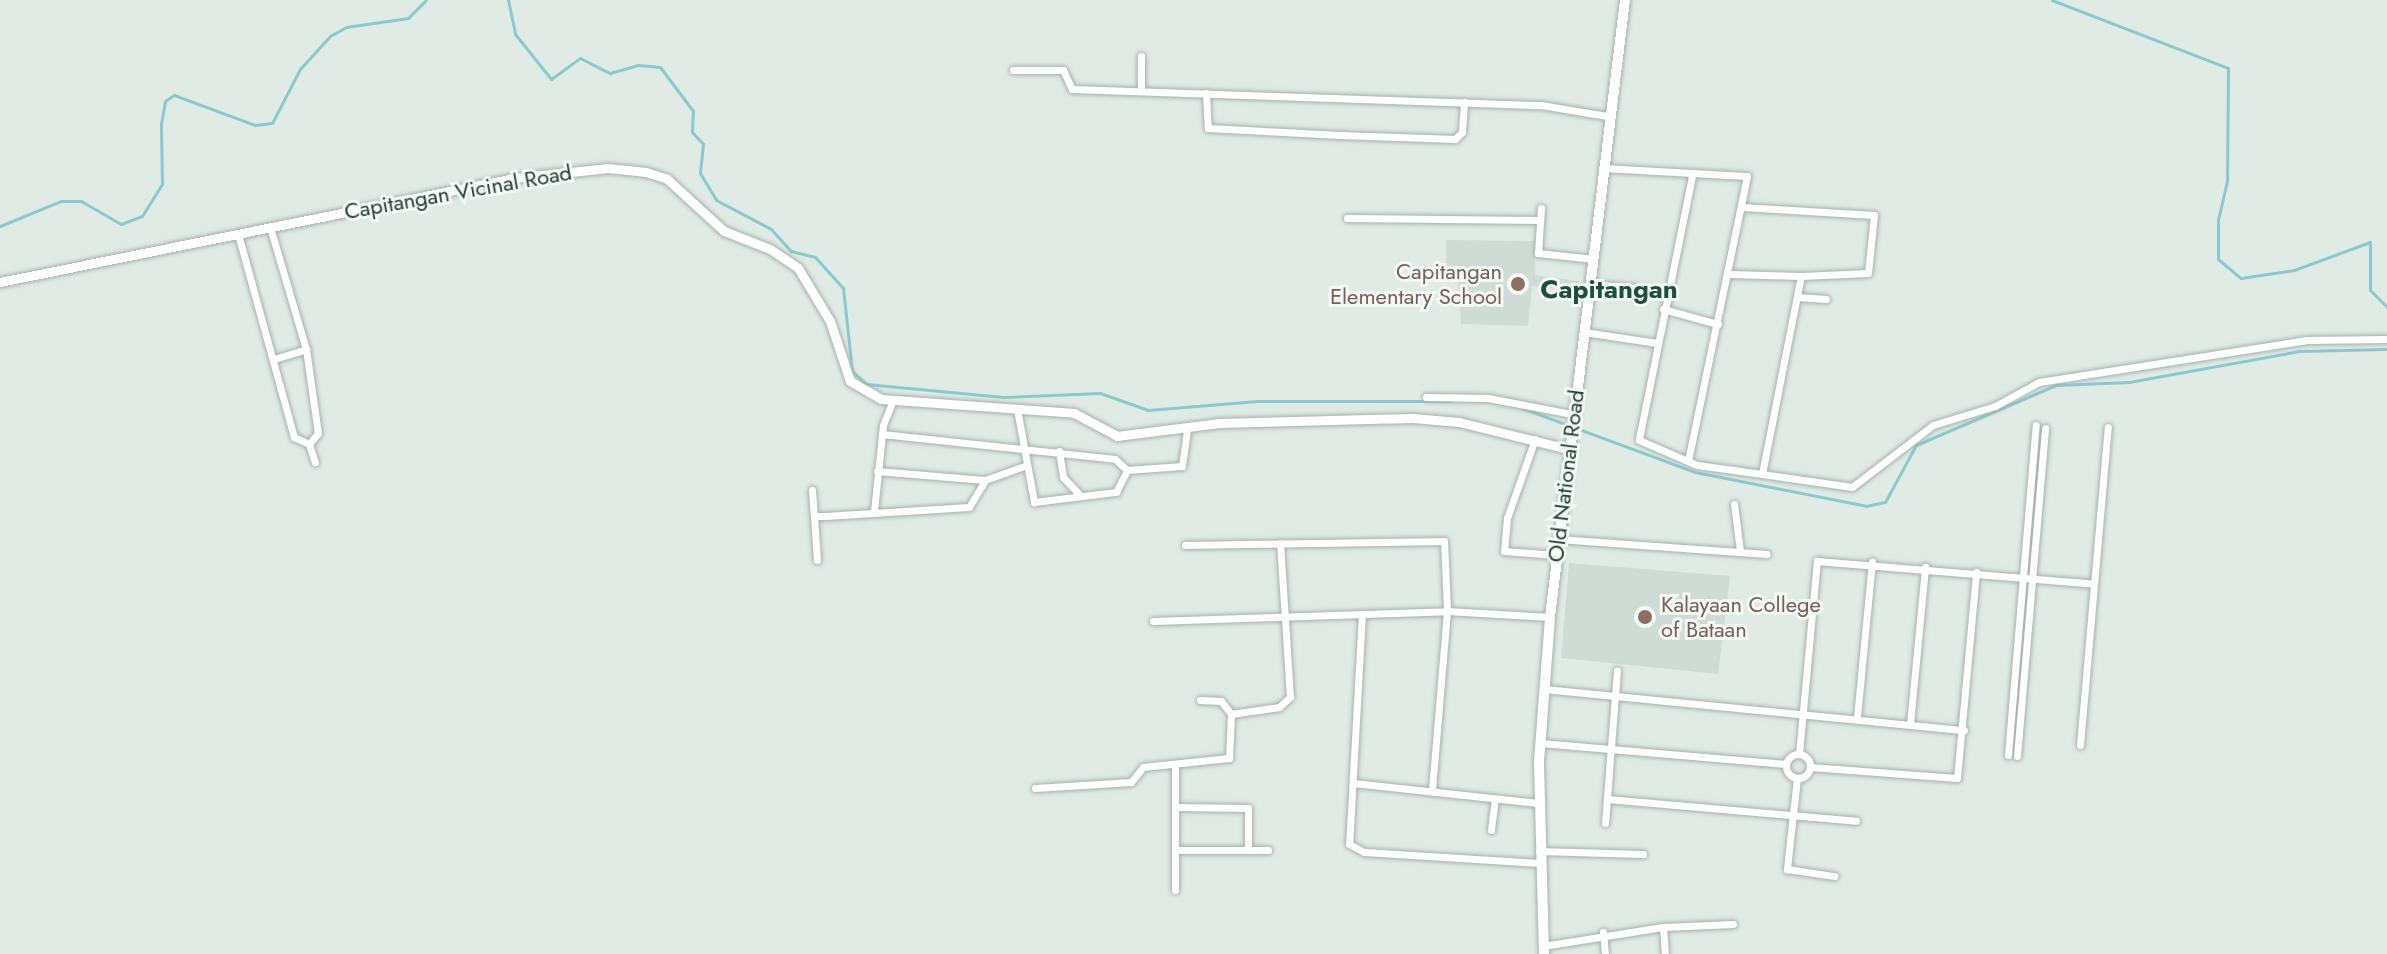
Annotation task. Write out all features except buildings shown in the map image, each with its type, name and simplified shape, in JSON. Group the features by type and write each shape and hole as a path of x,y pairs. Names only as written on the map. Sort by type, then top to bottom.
{"main road":[{"name":"Old National Road","path":"1544,950 1538,803 1550,617 1571,422 1594,259 1607,116 1625,0"}],"street":[{"path":"1141,56 1141,90"},
{"path":"1013,70 1063,70 1072,89 1464,102 1607,116"},
{"path":"1206,93 1208,128 1354,136 1455,139 1462,132 1464,102"},
{"path":"1602,168 1692,176 1747,176 1688,461"},
{"name":"Capitangan Vicinal Road","path":"0,282 546,173 646,172 667,179 724,231 798,268 830,321 850,381 861,392 893,400 1084,416 1117,436 1187,429 1413,418 1535,439 1568,449"},
{"path":"1692,176 1639,440 1688,461 1852,487 1933,425 1995,406 2039,382 2306,340 2387,339"},
{"path":"1729,274 1801,276 1868,273 1874,215 1742,207"},
{"path":"1541,208 1538,253 1594,259"},
{"path":"1347,218 1540,220"},
{"path":"270,227 306,349 318,433 309,444"},
{"path":"238,234 294,437 309,444 315,462"},
{"path":"1762,474 1801,276"},
{"path":"1591,284 1667,291"},
{"path":"1797,297 1826,299"},
{"path":"1663,309 1718,324"},
{"path":"1584,332 1657,343"},
{"path":"274,359 306,349"},
{"path":"1426,397 1488,398 1571,422"},
{"path":"874,511 882,434 893,400"},
{"path":"1017,409 1020,446 1034,502 1116,492 1127,470"},
{"path":"2036,425 2022,577 2012,755 2045,428"},
{"path":"2080,745 2108,427"},
{"path":"882,434 1020,446 1115,459 1127,470 1182,466 1187,429"},
{"path":"1535,439 1507,518 1504,551 1556,555"},
{"path":"1059,451 1063,477 1081,496"},
{"path":"877,471 985,480 1024,466"},
{"path":"814,516 969,507 985,480"},
{"path":"812,490 817,560"},
{"path":"1734,504 1740,551"},
{"path":"1558,539 1766,554"},
{"path":"1185,545 1444,541 1447,611 1432,791"},
{"path":"1231,714 1279,707 1290,697 1282,617 1280,543"},
{"path":"1540,743 1786,764 1799,754 1817,561 1872,562 2094,584"},
{"path":"1857,717 1872,562"},
{"path":"1910,724 1925,567"},
{"path":"1799,754 1810,767 1952,780 1959,772 1964,730 1976,572"},
{"path":"1153,621 1447,611 1550,617"},
{"path":"1362,614 1349,844 1355,850 1540,863"},
{"path":"1605,823 1617,670"},
{"path":"1544,689 1857,717 1964,730"},
{"path":"1035,788 1131,782 1143,767 1229,758 1231,714 1221,701 1200,700"},
{"path":"1786,764 1797,778"},
{"path":"1175,766 1175,890"},
{"path":"1810,767 1797,778 1787,869 1834,876"},
{"path":"1353,783 1538,803"},
{"path":"1491,830 1495,799"},
{"path":"1607,799 1856,821"},
{"path":"1175,807 1248,808 1248,847"},
{"path":"1175,850 1248,847 1268,850"},
{"path":"1539,851 1643,854"},
{"path":"1544,950 1603,932 1733,924"},
{"path":"1663,927 1665,954"},
{"path":"1603,932 1605,954"}],"shaded area":[{"name":"Capitangan Elementary School","path":"1446,240 1535,241 1535,275 1579,281 1578,291 1532,286 1528,326 1461,324 1458,282 1446,280"},
{"name":"Kalayaan College of Bataan","path":"1569,563 1730,576 1718,674 1561,658"}],"waterway":[{"path":"0,226 61,201 81,201 121,224 142,216 162,184 161,124 165,101 174,95 255,125 272,123 300,69 330,36 346,27 408,18 426,0"},
{"path":"508,0 515,34 551,79 580,58 610,73 638,65 660,67 693,111 692,132 703,144 700,173 716,200 771,229 791,251 815,257 843,288 852,371 866,384 1003,397 1100,393 1148,410 1258,401 1451,401"},
{"path":"2052,0 2228,68 2227,181 2218,219 2218,259 2241,278 2294,270 2370,242 2370,290 2387,307"},
{"path":"1522,408 1695,472 1866,506 1885,502 1916,445 2056,385 2129,382 2299,351 2387,349"}],"place":[{"name":"Capitangan Elementary School","path":"1518,284"},
{"name":"Kalayaan College of Bataan","path":"1645,617"}],"district":[{"name":"Capitangan","path":"1609,290"}]}
